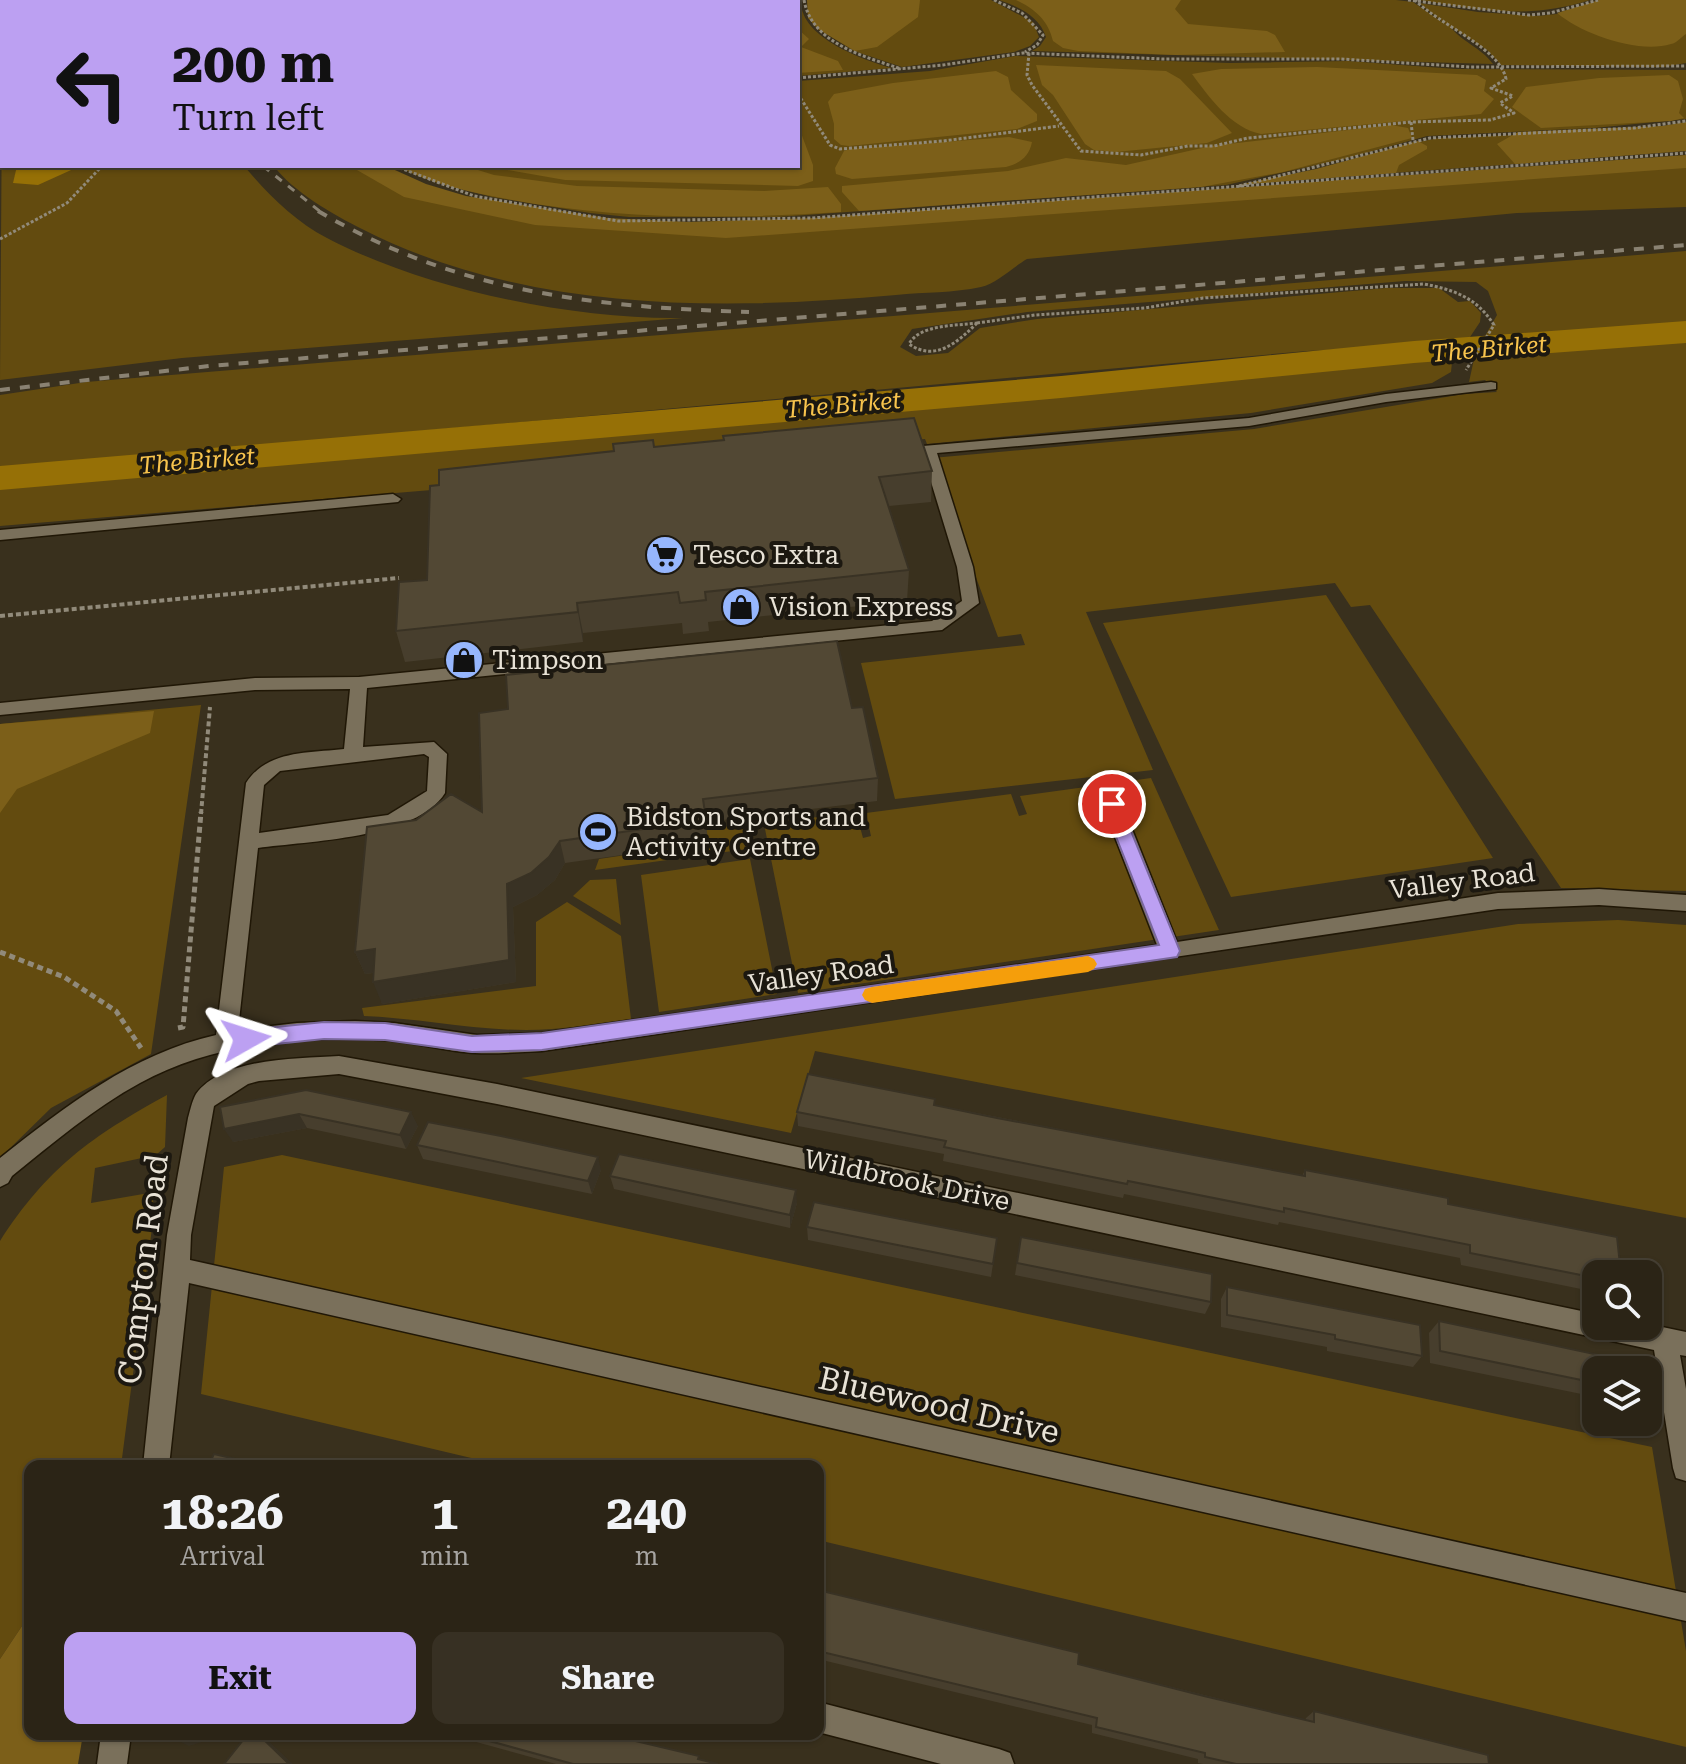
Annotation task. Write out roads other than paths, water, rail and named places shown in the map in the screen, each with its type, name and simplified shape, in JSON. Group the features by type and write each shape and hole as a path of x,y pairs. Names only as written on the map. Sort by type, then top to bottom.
{"street":[{"path":"0,709 227,687 359,683 936,626 971,603 965,567 928,449 1249,422 1386,398 1491,386"},
{"path":"0,535 393,499"},
{"path":"353,755 359,683"},
{"path":"226,1042 248,842 255,783 262,773 286,762 427,747 438,754 436,793 424,804 392,822 248,842"},
{"path":"1112,804 1170,951"},
{"name":"Valley Road","path":"0,1176 4,1169 65,1120 153,1066 226,1042 324,1031 385,1031 472,1044 542,1042 1498,901 1599,897 1686,903"},
{"name":"Wildbrook Drive","path":"219,1089 243,1076 259,1072 339,1065 497,1094 1582,1323"},
{"name":"Compton Road","path":"157,1460 179,1235 199,1118 205,1100 219,1089"},
{"name":"Bluewood Drive","path":"178,1269 1686,1607"},
{"path":"1675,1342 1686,1468"},
{"path":"824,1719 999,1764"},
{"path":"112,1764 115,1740"}],"waterway":[{"name":"The Birket","path":"0,478 1061,387 1414,352 1686,332"}],"railway":[{"path":"266,168 322,213"},
{"path":"318,211 421,260 526,290 635,306 749,312"},
{"path":"0,390 209,366 1686,245"}],"place":[{"name":"Tesco Extra","path":"665,555"},
{"name":"Vision Express","path":"741,607"},
{"name":"Timpson","path":"464,660"},
{"name":"Bidston Sports and Activity Centre","path":"598,832"}]}
